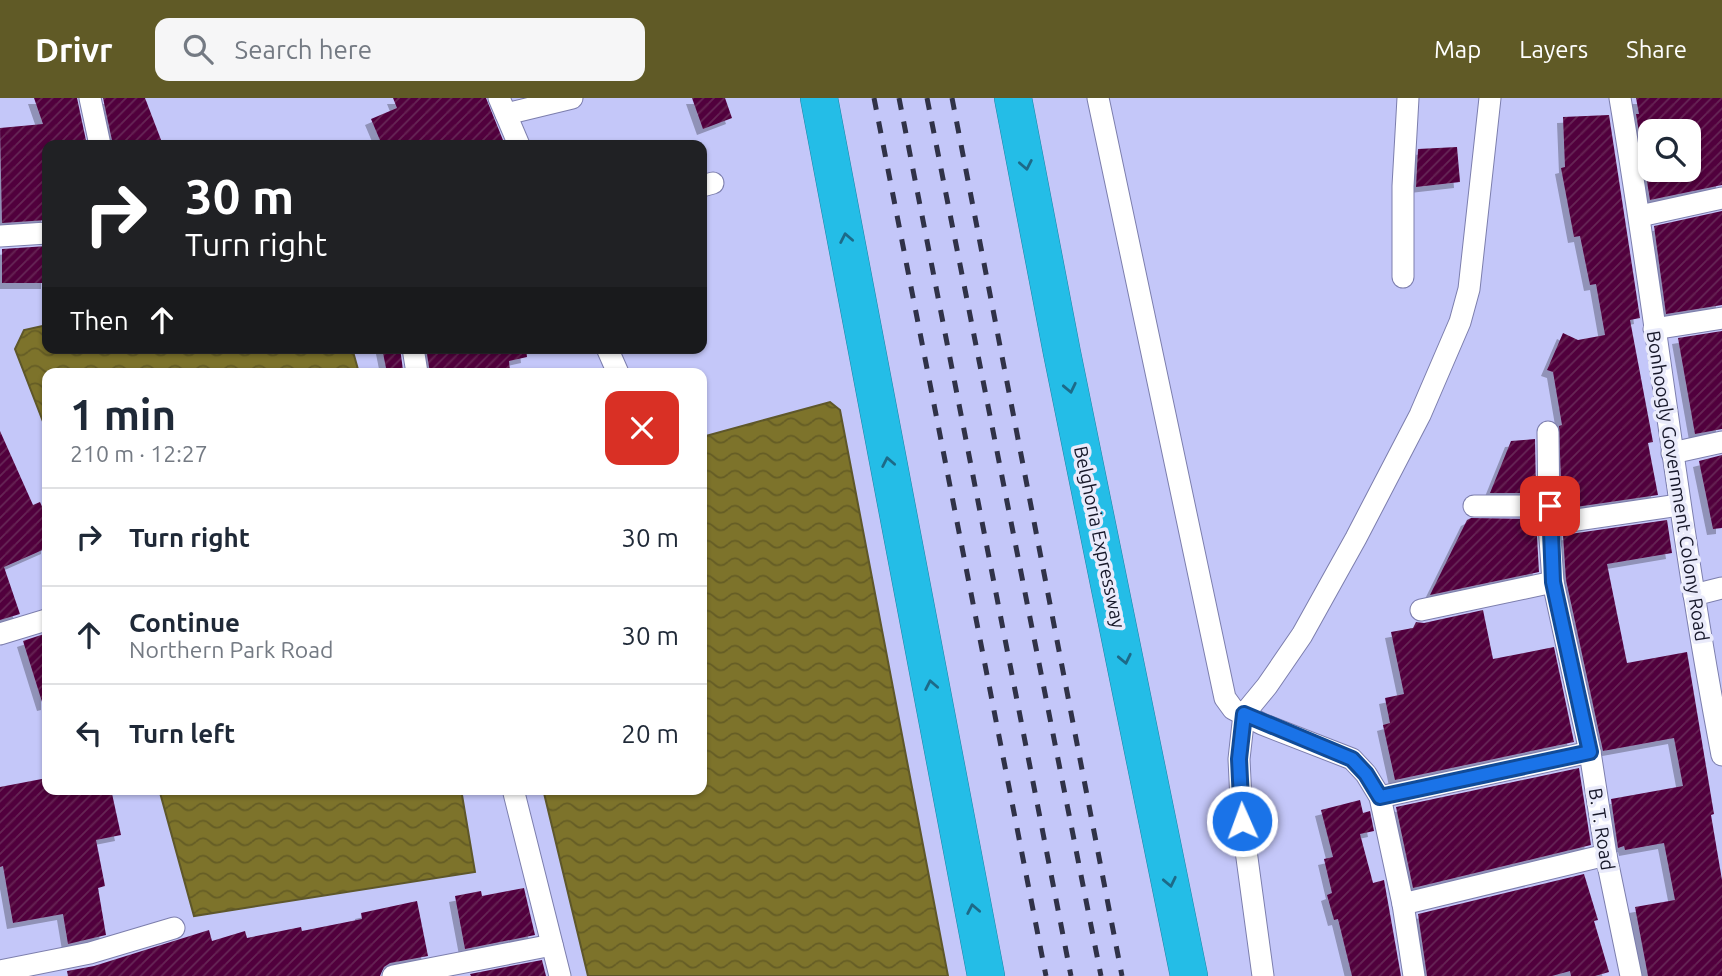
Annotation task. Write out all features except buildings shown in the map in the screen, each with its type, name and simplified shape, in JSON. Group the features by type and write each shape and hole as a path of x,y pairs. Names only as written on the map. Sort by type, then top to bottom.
{"highway":[{"path":"819,98 986,976"},
{"name":"Belghoria Expressway","path":"1013,98 1189,976"}],"street":[{"path":"90,98 99,140"},
{"path":"517,140 502,106 572,98"},
{"path":"1098,98 1225,698 1233,709 1253,719 1352,759 1366,774 1380,797 1414,976"},
{"path":"1403,277 1403,186 1408,98"},
{"path":"1263,976 1242,821 1239,759 1267,686 1302,635 1356,538 1420,415 1460,322 1469,289 1490,98"},
{"name":"Bonhoogly Government Colony Road","path":"1620,98 1640,216 1679,505 1694,595 1717,703 1722,755"},
{"path":"1640,216 1722,198"},
{"path":"0,236 42,233"},
{"path":"1654,329 1722,317"},
{"name":"B. T. Road","path":"1548,432 1553,582 1590,752 1606,855 1631,976"},
{"path":"1672,453 1722,442"},
{"path":"1474,506 1549,515 1679,505"},
{"path":"1421,610 1553,582"},
{"path":"1694,595 1722,587"},
{"path":"0,634 42,622"},
{"path":"1380,797 1590,752"},
{"path":"514,795 560,976"},
{"path":"1402,904 1606,855"},
{"path":"0,971 90,953 174,928"},
{"path":"393,976 552,945"}],"water":[{"path":"42,326 42,354 354,354 358,368 42,368 42,419 15,349 24,330"},
{"path":"830,402 840,410 948,976 588,976 544,795 707,795 707,436"},
{"path":"161,795 462,795 475,872 194,916"}],"railway":[{"path":"874,98 1046,976"},
{"path":"899,98 1071,976"},
{"path":"927,98 1101,976"},
{"path":"952,98 1122,976"}],"route":[{"path":"1242,821 1239,759 1244,714 1262,724 1352,759 1366,774 1380,797 1590,752 1553,582 1550,506"}]}
